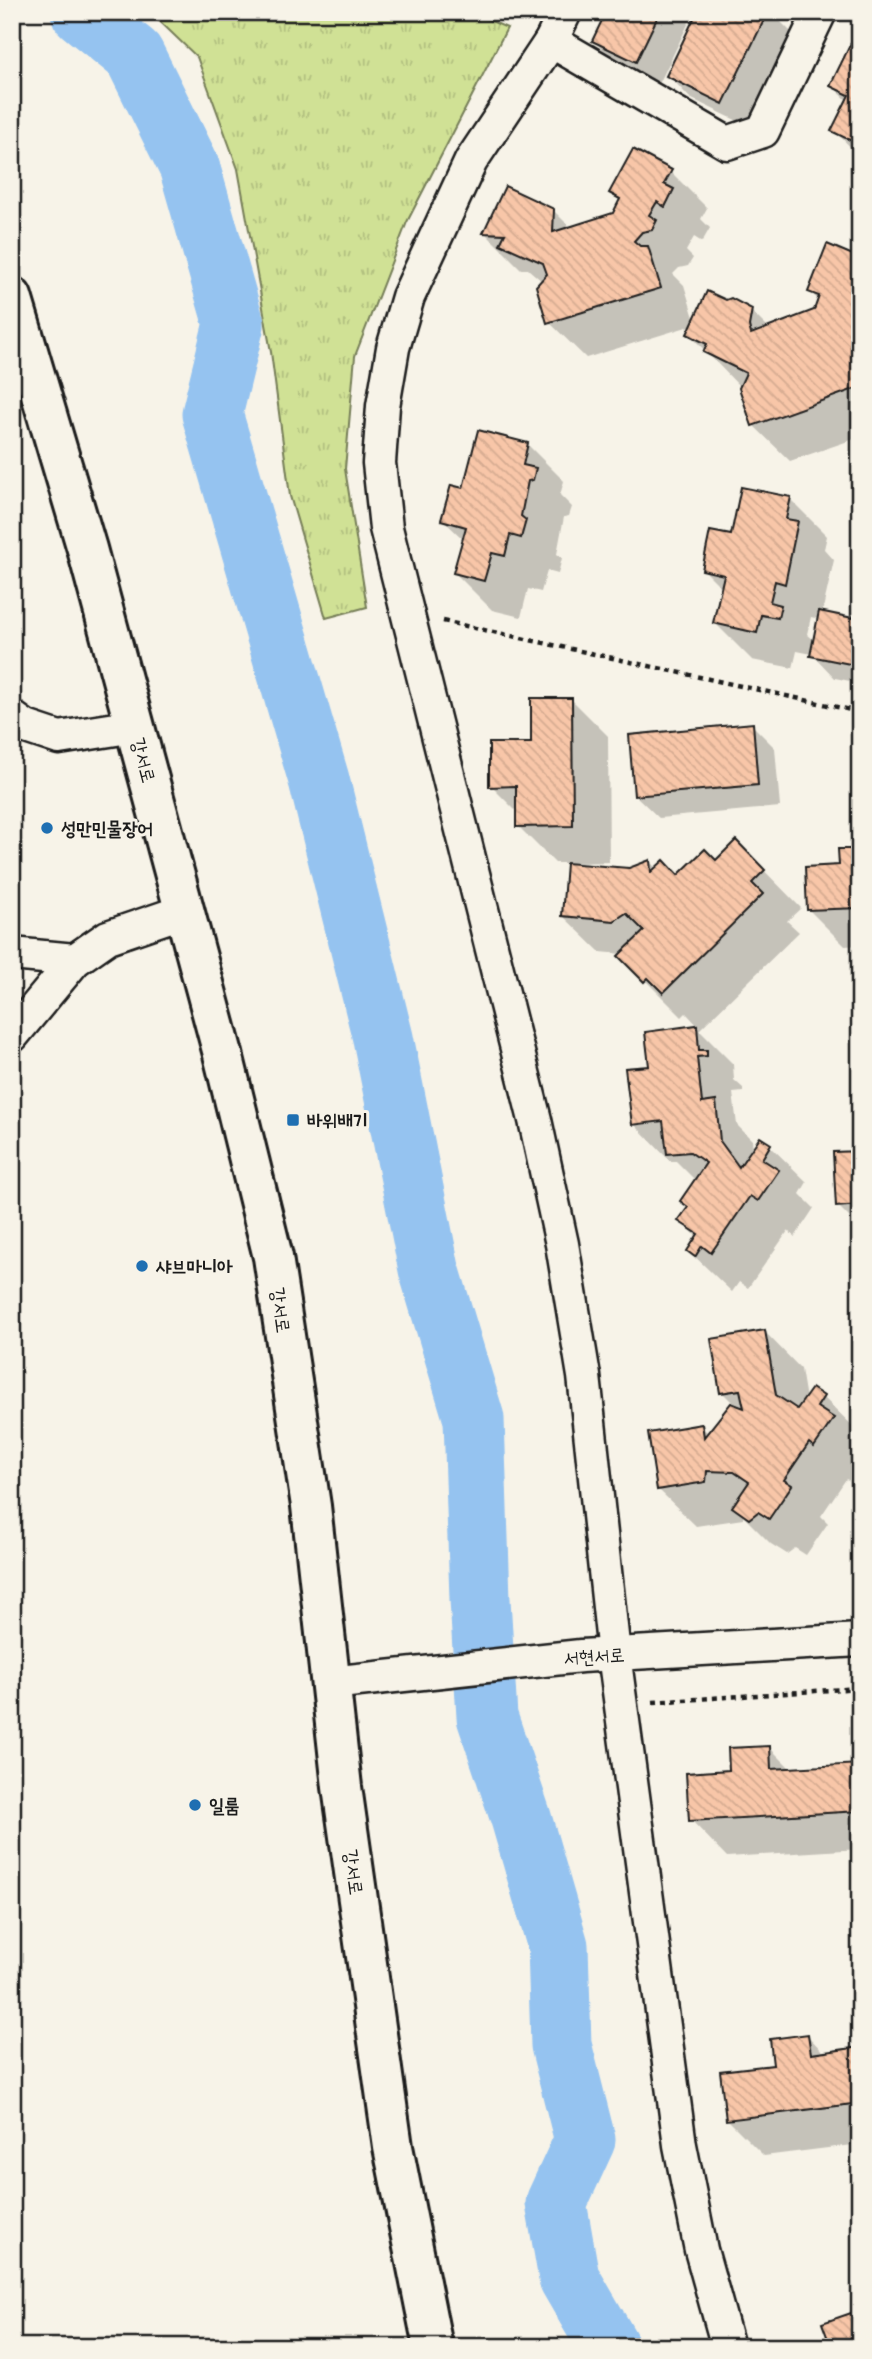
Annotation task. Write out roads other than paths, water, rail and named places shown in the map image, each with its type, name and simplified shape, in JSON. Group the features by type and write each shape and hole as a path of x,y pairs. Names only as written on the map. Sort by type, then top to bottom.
{"street":[{"path":"565,12 551,41 471,161 408,297 393,348 383,406 379,463 386,528 535,1120 562,1244 584,1376 614,1654 680,2146 701,2250 728,2347"},
{"path":"551,41 727,143 763,131 820,12"},
{"name":"강서로","path":"12,297 87,549 273,1256 311,1506 342,1787 393,2147 433,2347"},
{"path":"12,717 26,727 58,738 135,726"},
{"path":"12,1036 75,960 108,937 184,911"},
{"path":"12,954 75,960"},
{"name":"서현서로","path":"330,1683 581,1656 860,1640"}],"waterway":[{"path":"81,12 134,55 189,166 234,324 212,414 319,780 383,1038 429,1269 474,1419 487,1717 521,1818 558,1946 561,2045 585,2140 556,2203 569,2278 609,2347"}],"place":[{"name":"성만민물장어","path":"47,828"},
{"name":"바위배기","path":"293,1120"},
{"name":"샤브마니아","path":"142,1266"},
{"name":"일룸","path":"195,1805"}]}
